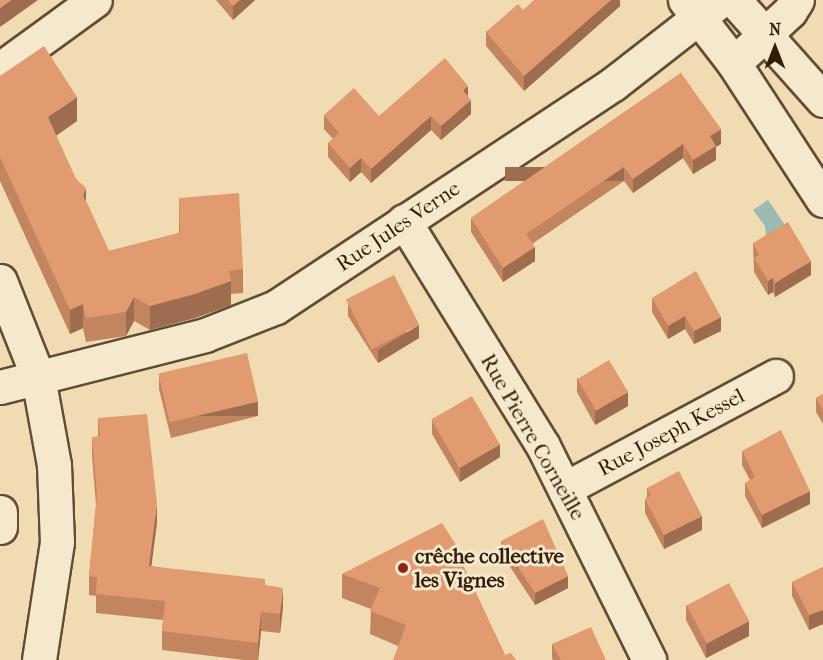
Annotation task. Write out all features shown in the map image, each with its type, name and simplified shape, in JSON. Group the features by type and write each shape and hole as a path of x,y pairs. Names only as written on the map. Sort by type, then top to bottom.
{"street":[{"path":"0,69 95,0"},
{"path":"734,0 764,38 823,100"},
{"path":"733,62 764,38 797,0"},
{"path":"702,6 733,62 823,200"},
{"name":"Rue Jules Verne","path":"0,387 205,335 247,321 276,307 613,84 702,6"},
{"name":"Rue Pierre Corneille","path":"404,221 566,488 649,660"},
{"path":"0,281 38,377 50,433 57,503 51,596 39,660"},
{"name":"Rue Joseph Kessel","path":"566,488 776,376"},
{"path":"0,512 0,527"}],"water":[{"path":"768,200 787,228 766,236 765,226 753,210"}],"building":[{"path":"0,0 11,0 0,8"},
{"path":"228,0 240,0 233,6"},
{"path":"534,0 611,0 524,76 486,32 518,4 523,10"},
{"path":"44,46 77,97 48,117 76,179 86,188 83,195 109,251 180,233 179,198 239,193 243,269 229,271 231,281 195,294 150,306 134,297 126,312 86,318 83,304 70,310 0,157 0,76"},
{"path":"445,58 468,86 463,90 471,100 441,126 431,116 371,169 361,158 350,168 328,143 339,133 324,115 354,88 379,116"},
{"path":"681,73 721,129 710,136 716,146 693,160 683,144 633,179 624,167 526,234 535,247 503,268 471,218"},
{"path":"788,222 811,261 775,283 773,278 768,281 754,258 759,255 753,243"},
{"path":"696,271 721,317 694,331 685,316 668,326 652,298"},
{"path":"394,275 419,325 371,349 346,300"},
{"path":"247,353 258,402 170,422 158,373"},
{"path":"609,360 628,392 596,411 577,379"},
{"path":"823,394 823,410 816,398"},
{"path":"472,396 500,444 459,468 431,420"},
{"path":"147,414 157,503 149,566 265,579 265,585 283,588 280,614 261,612 258,643 162,631 165,601 96,594 97,577 89,576 97,495 92,437 100,436 98,418"},
{"path":"781,430 810,491 762,515 745,483 755,477 742,451"},
{"path":"679,471 702,516 664,535 645,499 651,495 647,488"},
{"path":"543,519 568,576 535,593 501,541"},
{"name":"crêche collective les Vignes","path":"442,523 460,551 456,552 505,655 511,653 516,660 393,660 406,625 370,611 380,588 342,574"},
{"path":"823,567 823,610 809,615 792,582"},
{"path":"729,583 749,621 707,644 687,606"},
{"path":"591,627 606,660 561,660 552,644"}],"place":[{"name":"crêche collective les Vignes","path":"403,568"}]}
